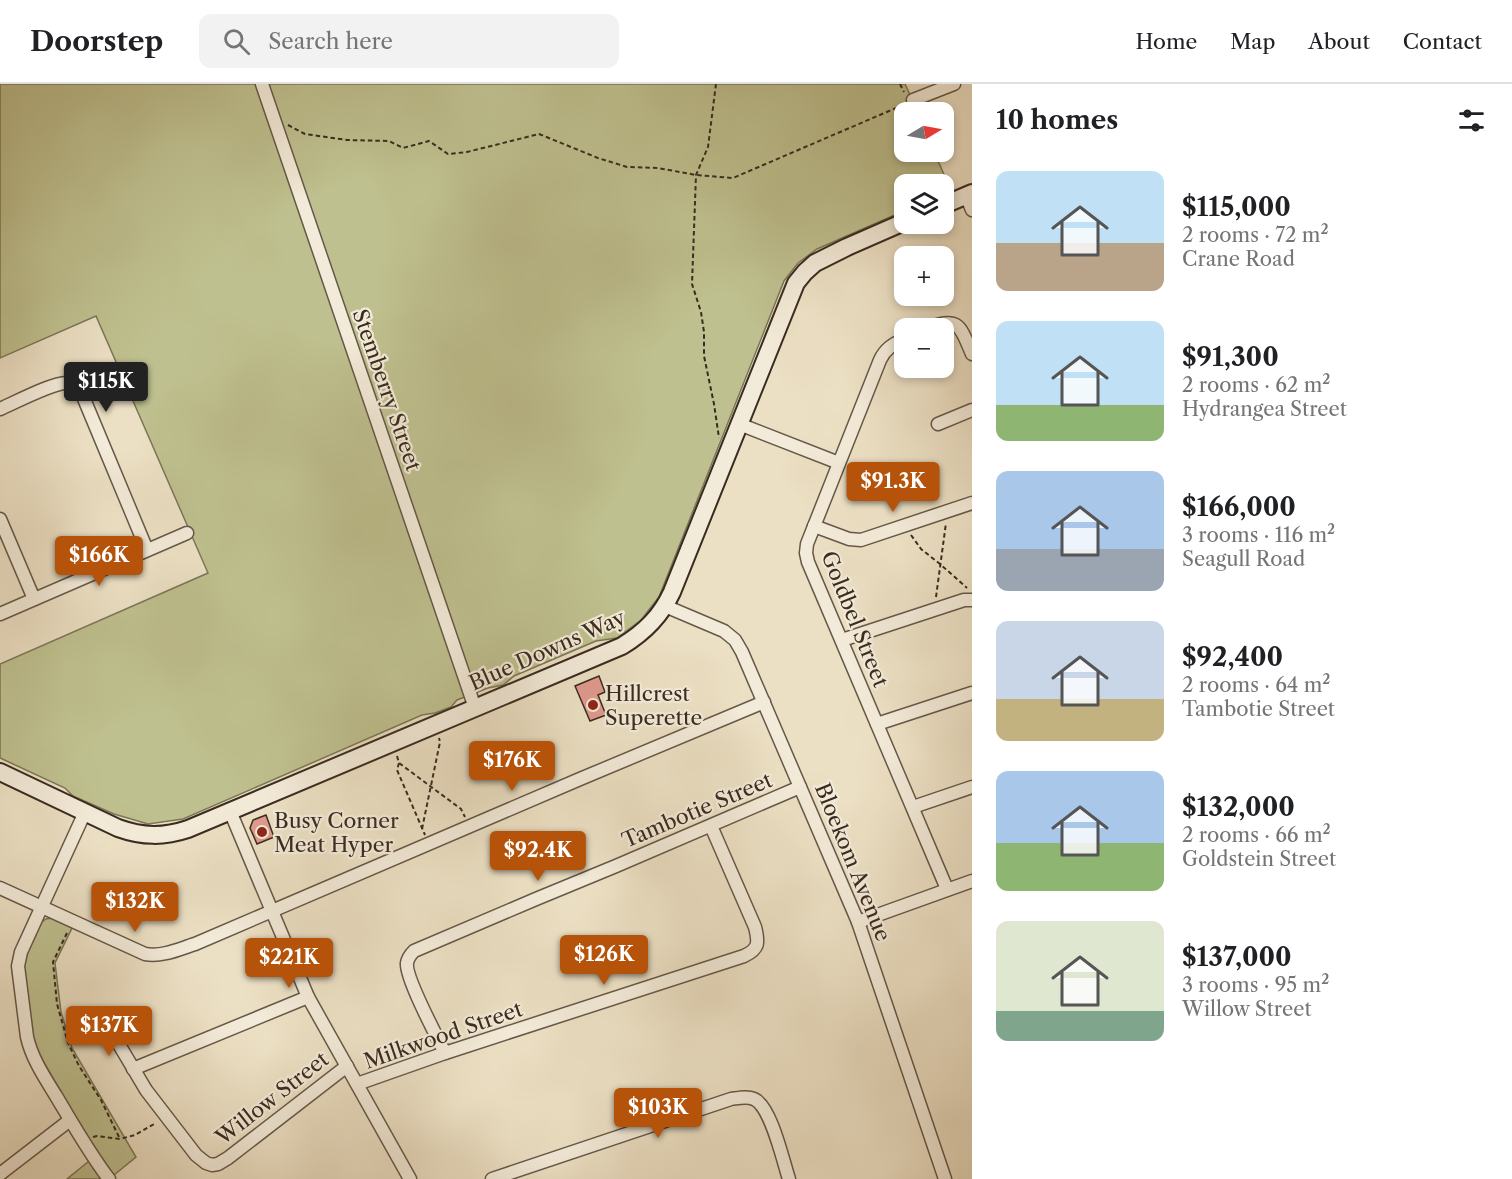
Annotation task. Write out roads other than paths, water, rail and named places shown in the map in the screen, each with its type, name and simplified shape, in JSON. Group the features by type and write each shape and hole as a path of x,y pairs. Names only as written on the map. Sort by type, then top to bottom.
{"street":[{"name":"Stemberry Street","path":"262,84 475,708"},
{"path":"913,100 954,84"},
{"path":"954,203 970,199"},
{"name":"Blue Downs Way","path":"0,772 118,828 148,836 175,833 475,708 635,638 666,606 796,283 815,263 894,226"},
{"path":"954,325 963,333 972,354"},
{"name":"Goldbel Street","path":"894,343 882,355 806,548 807,558 947,890"},
{"path":"0,409 55,385 63,383 76,387 82,394 147,550"},
{"path":"938,424 972,410"},
{"path":"739,424 839,463"},
{"path":"814,526 857,540 972,503"},
{"path":"0,519 34,599"},
{"path":"0,614 187,533"},
{"path":"842,640 970,600"},
{"name":"Bloekom Avenue","path":"666,606 724,631 730,635 742,652 858,922 945,1179"},
{"path":"877,724 972,693"},
{"path":"0,888 72,922 145,954 155,956 195,944 764,702"},
{"name":"Tambotie Street","path":"445,1053 408,970 409,956 414,951 800,787"},
{"path":"913,807 972,787"},
{"path":"230,811 308,997 410,1179"},
{"path":"85,812 18,961 27,1037 33,1055 94,1160 109,1179"},
{"name":"Milkwood Street","path":"357,1084 445,1053 744,957 752,952 756,949 758,939 755,927 711,826"},
{"path":"858,922 972,881"},
{"path":"134,1069 308,997"},
{"name":"Willow Street","path":"111,1031 146,1090 165,1115 196,1155 206,1163 213,1165 218,1164 347,1066"},
{"path":"492,1179 731,1099 744,1097 753,1098 762,1104 768,1114 789,1179"},
{"path":"2,1168 70,1120"}],"place":[{"name":"Hillcrest Superette","path":"593,705"},
{"name":"Busy Corner Meat Hyper","path":"262,832"}]}
